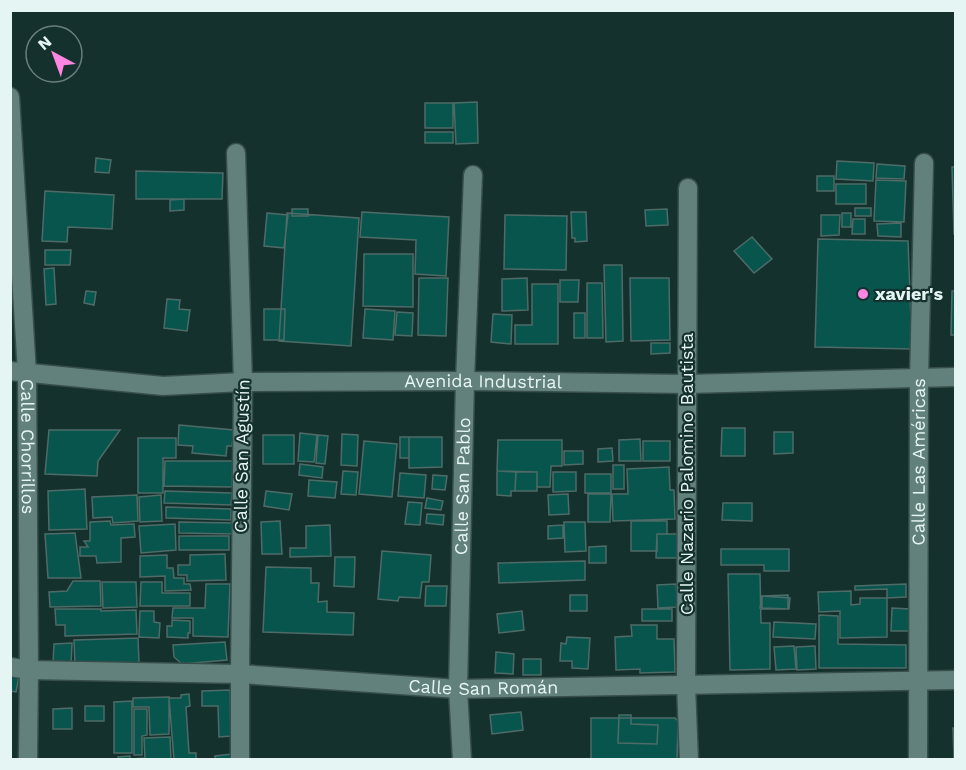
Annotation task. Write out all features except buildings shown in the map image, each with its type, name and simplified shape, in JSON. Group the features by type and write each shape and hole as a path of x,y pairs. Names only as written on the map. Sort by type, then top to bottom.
{"street":[{"name":"Calle Chorrillos","path":"10,97 29,670 28,759"},
{"name":"Calle San Agustín","path":"236,153 243,382 240,759"},
{"name":"Calle Las Américas","path":"919,757 919,379 924,163"},
{"name":"Calle San Pablo","path":"462,759 458,689 465,381 473,175"},
{"name":"Calle Nazario Palomino Bautista","path":"688,188 686,685 689,759"},
{"name":"Avenida Industrial","path":"19,372 164,386 243,382 465,381 687,384 956,377"},
{"name":"Calle San Román","path":"10,667 29,670 240,674 458,689 956,680"}],"place":[{"name":"xavier's","path":"863,294"}]}
